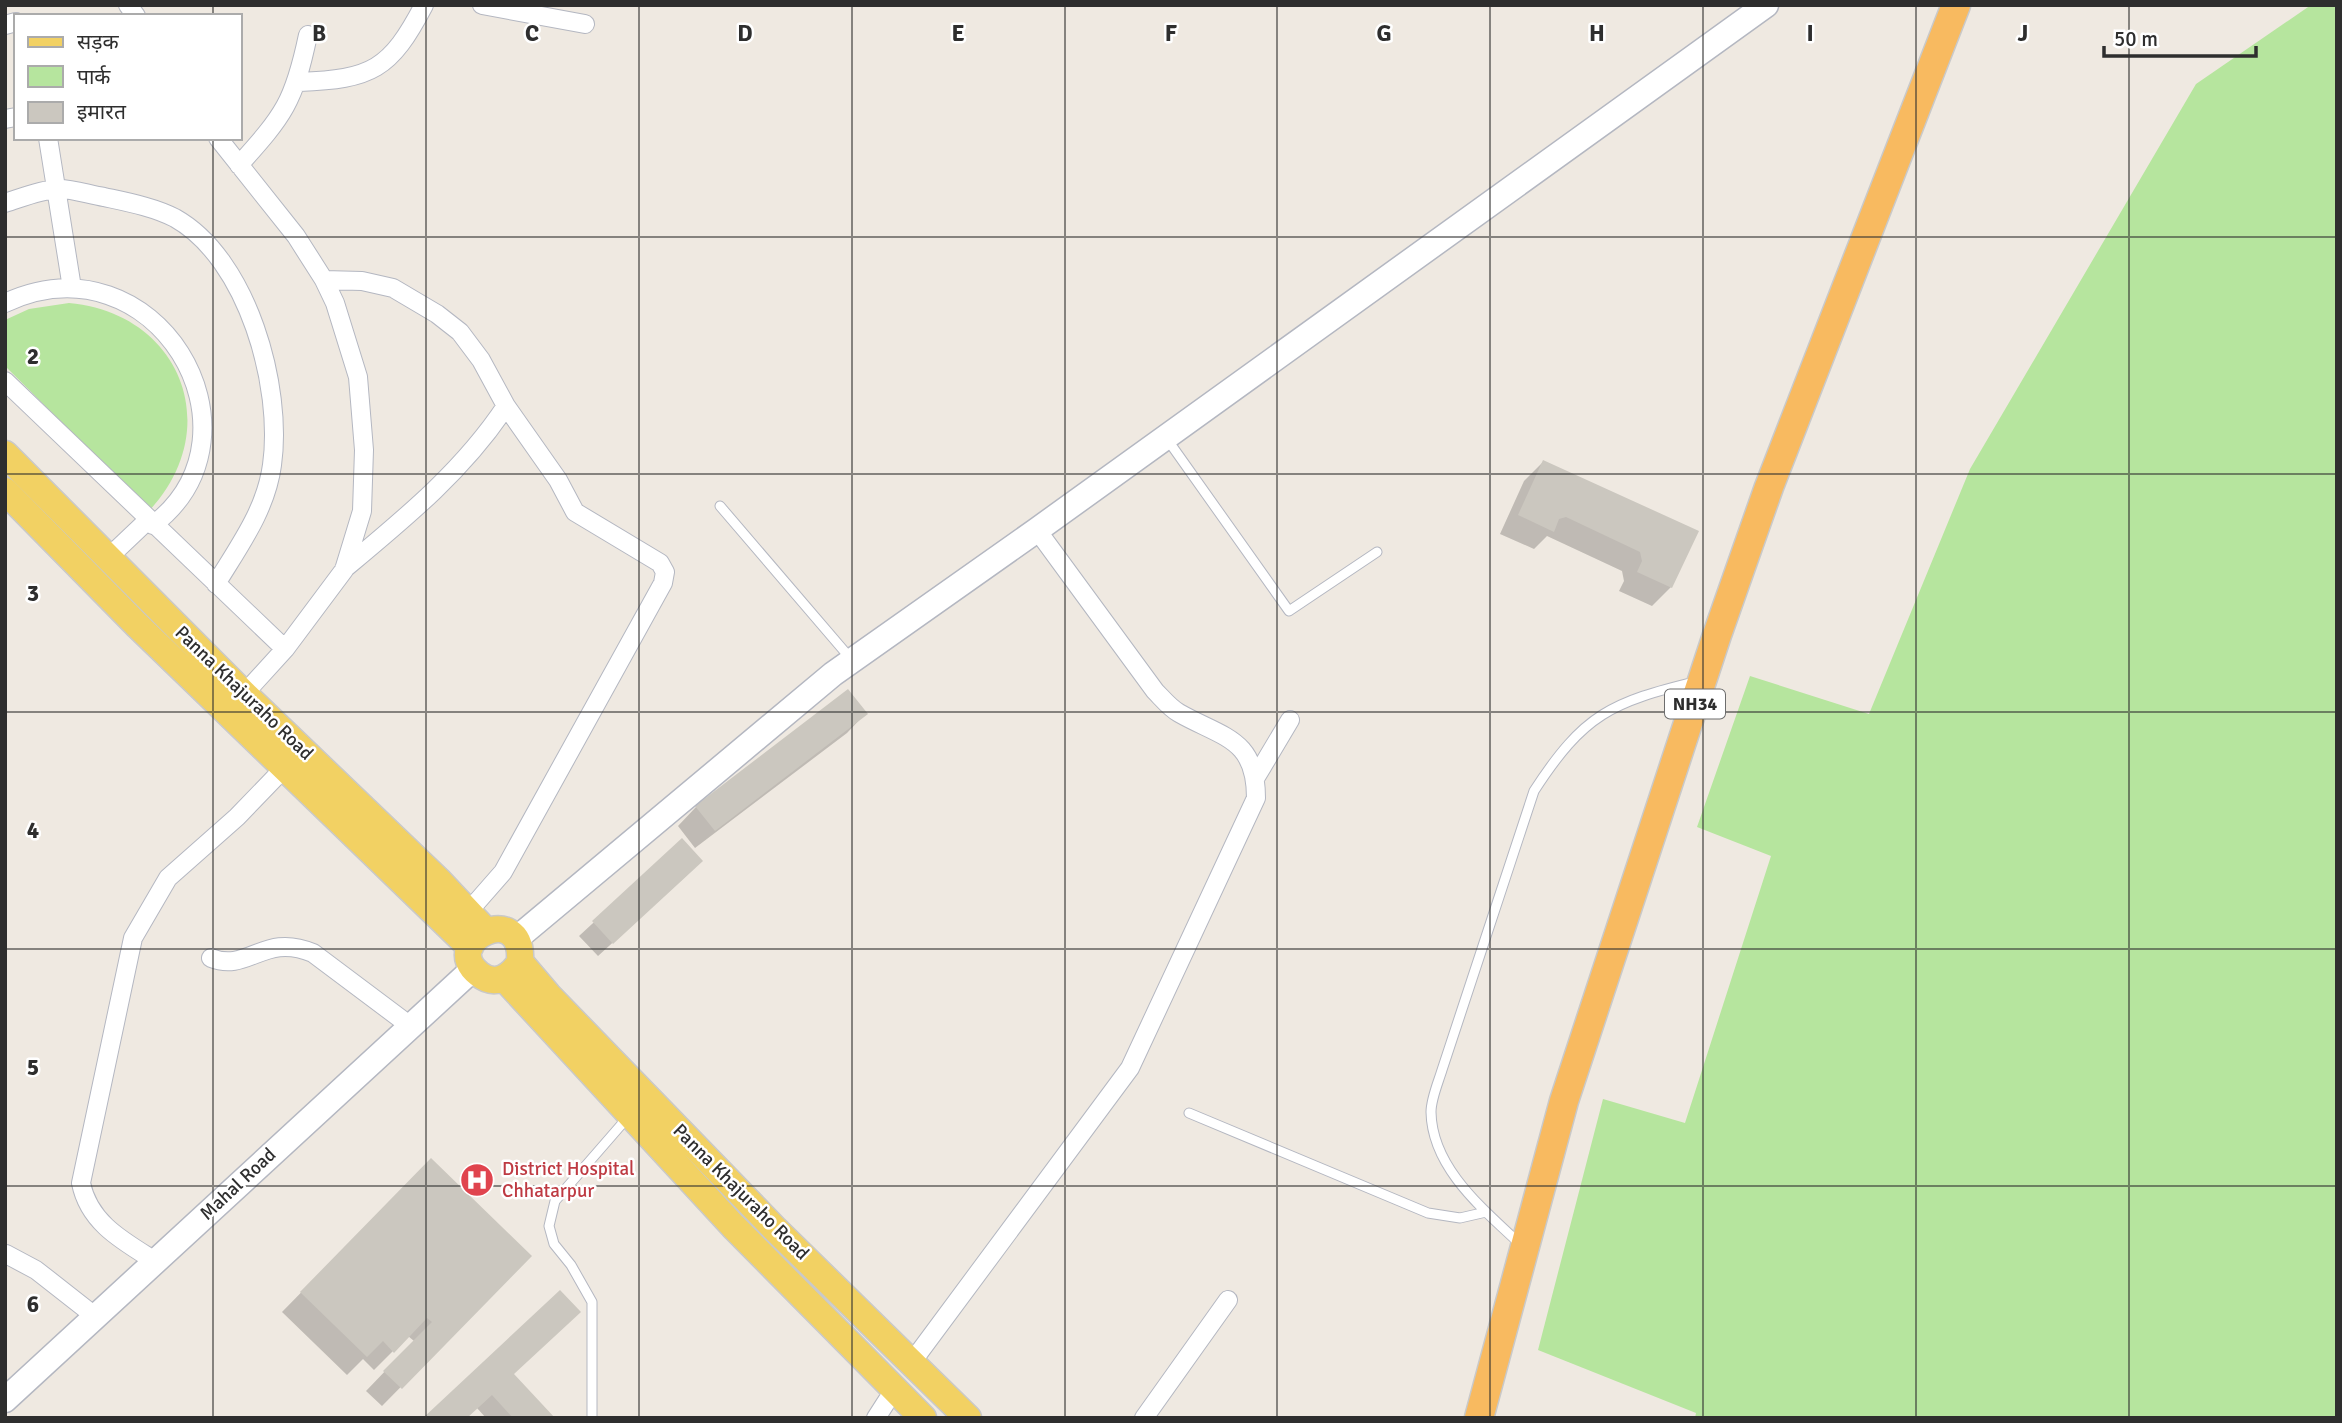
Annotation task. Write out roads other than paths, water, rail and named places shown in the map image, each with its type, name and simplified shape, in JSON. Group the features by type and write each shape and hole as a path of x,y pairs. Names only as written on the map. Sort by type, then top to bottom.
{"highway":[{"name":"NH34","path":"1479,1418 1564,1101 1703,679 1769,487 1956,5"}],"main road":[{"path":"513,960 852,660 1166,438 1766,5"},
{"name":"Panna Khajuraho Road","path":"5,454 244,694 293,759 474,940"},
{"name":"Panna Khajuraho Road","path":"5,491 293,759 474,940 482,977 513,960"},
{"name":"Panna Khajuraho Road","path":"474,940 507,932 513,960 630,1116 923,1418"},
{"name":"Mahal Road","path":"5,1400 409,1026 474,940"},
{"name":"Panna Khajuraho Road","path":"513,960 774,1228 968,1418"}],"street":[{"path":"299,82 353,76 392,57 406,39 424,5"},
{"path":"482,5 585,23"},
{"path":"239,165 278,122 299,82 308,35"},
{"path":"48,140 72,288"},
{"path":"220,140 296,236 324,280 351,352 362,404 365,450 362,511 344,570"},
{"path":"5,203 57,188 132,203 174,217 190,228 217,255 232,276 266,359 275,414 272,466 259,514 216,584"},
{"path":"324,280 362,281 393,288 437,314 467,342 506,406 558,480 575,512 660,563 665,572 663,583 503,872 474,940"},
{"path":"5,303 38,291 72,288 118,298 153,319 179,348 195,382 201,418 197,456 183,490 109,557"},
{"path":"5,381 285,649"},
{"path":"244,694 285,649 344,570 421,505 482,443 506,406"},
{"path":"912,1362 1130,1068 1256,798 1256,777 1246,750 1228,736 1176,712 1155,691 1037,530"},
{"path":"1256,777 1290,720"},
{"path":"155,1261 120,1239 92,1214 84,1200 81,1183 133,938 168,878 237,817 293,759"},
{"path":"211,958 225,964 240,961 275,946 298,947 313,953 409,1026"},
{"path":"6,1254 36,1270 96,1317"},
{"path":"1144,1418 1228,1300"},
{"path":"876,1418 894,1390"}],"lane":[{"path":"1166,438 1289,611 1377,552"},
{"path":"720,506 852,660"},
{"path":"1525,1249 1486,1212 1447,1165 1433,1126 1431,1110 1534,791 1555,758 1603,712 1647,693 1703,679"},
{"path":"1189,1113 1427,1213 1460,1218 1486,1212"},
{"path":"593,1418 592,1302 572,1265 554,1244 549,1226 555,1201 630,1116"}],"place":[{"name":"District Hospital Chhatarpur","path":"477,1180"}]}
